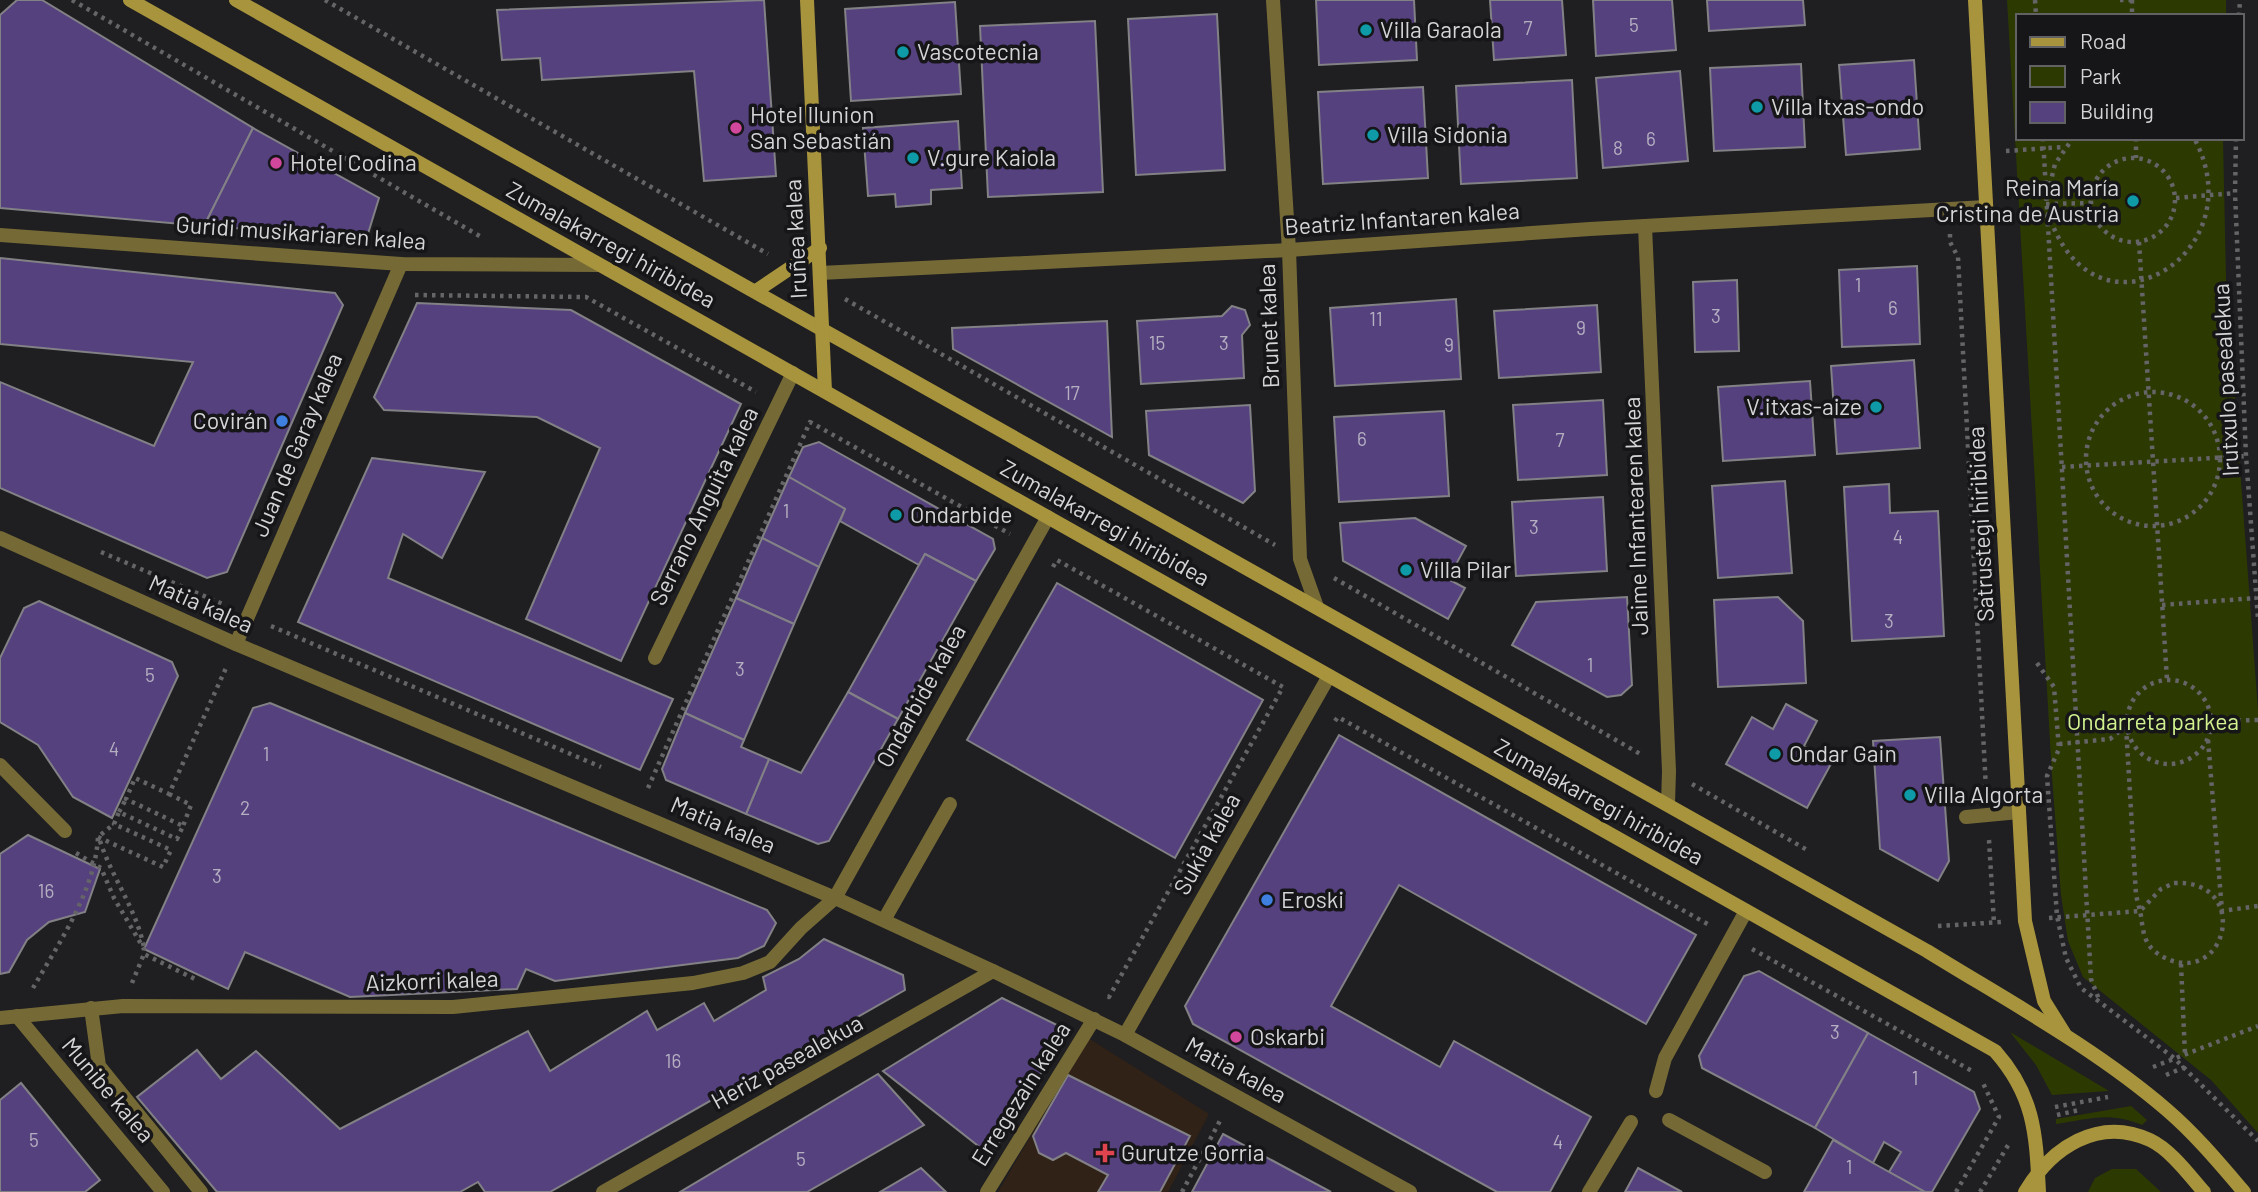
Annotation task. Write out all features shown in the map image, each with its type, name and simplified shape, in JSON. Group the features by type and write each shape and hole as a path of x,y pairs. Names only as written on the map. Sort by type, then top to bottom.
{"main road":[{"name":"Zumalakarregi hiribidea","path":"130,0 1995,1051 2011,1069 2031,1111 2038,1170"},
{"name":"Zumalakarregi hiribidea","path":"236,0 756,290 1927,951 2066,1037 2166,1110 2244,1192"},
{"name":"Iruñea kalea","path":"807,0 825,391"},
{"name":"Satrustegi hiribidea","path":"1975,0 2025,921 2044,1001 2066,1037"},
{"path":"756,290 820,248"},
{"path":"2025,1192 2038,1170 2063,1147 2084,1136 2117,1132 2151,1141 2182,1166 2204,1192"},
{"path":"2038,1170 2039,1192"}],"street":[{"name":"Brunet kalea","path":"1273,0 1289,250 1300,559 1317,607"},
{"name":"Beatriz Infantaren kalea","path":"821,279 1986,207"},
{"name":"Jaime Infantearen kalea","path":"1645,226 1669,771 1668,804"},
{"name":"Guridi musikariaren kalea","path":"0,236 401,264 599,265"},
{"name":"Juan de Garay kalea","path":"236,645 401,264"},
{"name":"Serrano Anguita kalea","path":"656,658 793,373"},
{"name":"Ondarbide kalea","path":"835,898 1048,517"},
{"name":"Matia kalea","path":"0,538 236,645 884,920 1125,1035 1410,1192"},
{"name":"Sukia kalea","path":"1125,1035 1329,676"},
{"path":"0,765 65,831"},
{"path":"884,920 950,804"},
{"path":"1966,817 2019,812"},
{"name":"Aizkorri kalea","path":"0,1018 91,1008 453,1007 693,983 743,973 770,962 801,928 835,898"},
{"path":"1656,1091 1665,1058 1746,911"},
{"name":"Heriz pasealekua","path":"603,1192 993,971"},
{"name":"Munibe kalea","path":"91,1008 99,1066 201,1192"},
{"name":"Munibe kalea","path":"17,1016 163,1192"},
{"name":"Erregezain kalea","path":"987,1192 1094,1020"},
{"path":"1669,1120 1765,1172"},
{"path":"1589,1192 1631,1122"}],"path":[{"path":"72,0 448,220 508,251 530,296"},
{"path":"325,0 793,268"},
{"path":"2120,0 2133,0"},
{"path":"2006,138 2008,165"},
{"path":"2043,140 2091,979 2101,1005"},
{"path":"2071,140 2055,164 2046,204 2054,231 2069,254 2089,271 2114,281 2141,284 2166,277"},
{"path":"2136,140 2137,158"},
{"path":"2195,140 2211,164"},
{"name":"Irutxulo pasealekua","path":"2236,140 2235,193 2246,456 2258,620"},
{"path":"1984,153 2065,146"},
{"path":"2137,158 2159,166 2173,186 2176,198 2175,211 2162,232 2139,242 2112,237 2101,228 2091,202 2093,188 2104,170 2122,159 2137,158"},
{"path":"2217,184 2217,208"},
{"path":"2176,198 2235,193"},
{"path":"2046,204 2091,202"},
{"path":"1949,210 1950,242 1958,257 1994,923"},
{"path":"2139,242 2167,680"},
{"path":"821,279 1300,559 1811,852"},
{"path":"410,306 415,294 586,297 1020,539"},
{"path":"2148,392 2176,396 2198,409 2214,429 2220,457 2218,479 2209,498 2190,516 2157,527 2132,524 2107,510 2092,491 2085,466 2088,438 2102,414 2121,399 2148,392"},
{"path":"636,782 648,788 810,422"},
{"path":"2062,467 2246,456"},
{"path":"88,546 227,606 233,594"},
{"path":"1050,572 1057,560 1283,687 1113,988"},
{"path":"2162,605 2256,598"},
{"path":"263,622 610,771"},
{"path":"169,794 236,645"},
{"path":"2034,659 2054,687 2059,744 2046,776 2057,918 2066,958 2081,988 2174,1058 2258,1140"},
{"path":"2167,680 2184,682 2198,691 2207,703 2212,721 2208,739 2222,911 2222,932 2217,945 2195,962 2181,964 2164,958 2152,949 2145,937 2136,894 2126,726 2129,709 2138,693 2149,685 2167,680"},
{"path":"1331,729 1338,717 1980,1076 1999,1118 1956,1192"},
{"path":"2212,721 2258,720"},
{"path":"2059,744 2109,738 2126,726"},
{"path":"2126,726 2141,753 2157,763 2170,764 2193,758 2208,739"},
{"path":"17,1016 71,922 97,863 98,837 114,824 119,812 126,799 135,778 191,805 177,839 119,812"},
{"path":"126,799 183,826"},
{"path":"98,837 163,867 171,850 114,824"},
{"path":"65,831 72,852 97,863 144,952 219,990 240,1006"},
{"path":"98,837 107,863 140,925 144,952 129,990"},
{"path":"2140,911 2161,889 2188,883 2203,887 2214,896 2222,911"},
{"path":"2222,911 2258,906"},
{"path":"1928,920 1940,927"},
{"path":"2181,964 2185,1055"},
{"path":"1182,1192 1227,1107"}],"shaded area":[{"name":"Gurutze Gorria","path":"1088,1038 1209,1114 1168,1192 998,1192"}],"green space":[{"name":"Ondarreta parkea","path":"2007,0 2226,0 2226,14 2016,14 2016,140 2223,140 2226,279 2258,710 2258,1133 2211,1080 2083,977 2068,941 2061,895"},
{"path":"2010,1032 2109,1091 2052,1095 2036,1065"},
{"path":"2131,1106 2147,1120 2142,1125 2109,1117 2056,1124 2056,1119"},
{"path":"2112,1169 2136,1169 2161,1192 2088,1192 2095,1178"}],"building":[{"path":"17,0 42,0 253,128 204,226 0,208 0,15"},
{"name":"Hotel Ilunion San Sebastián","path":"764,0 776,176 704,181 694,71 542,80 540,58 502,60 497,10"},
{"name":"Villa Garaola","path":"1316,0 1414,0 1417,60 1319,65"},
{"path":"1490,0 1562,0 1566,55 1494,60"},
{"path":"1593,0 1672,0 1676,50 1596,56"},
{"path":"1707,0 1803,0 1805,25 1709,31"},
{"name":"Vascotecnia","path":"955,2 961,94 851,101 845,9"},
{"path":"1217,14 1225,170 1136,175 1128,19"},
{"path":"1095,21 1103,192 988,197 980,26"},
{"path":"1914,60 1920,149 1846,155 1839,65"},
{"name":"Villa Itxas-ondo","path":"1801,64 1805,147 1714,151 1710,68"},
{"path":"1680,71 1688,161 1603,168 1596,78"},
{"path":"1572,80 1577,178 1461,184 1456,86"},
{"name":"Villa Sidonia","path":"1423,87 1428,178 1323,184 1318,92"},
{"name":"V.gure Kaiola","path":"958,121 962,188 931,190 931,204 896,207 895,194 868,196 863,128"},
{"name":"Hotel Codina","path":"253,128 379,198 367,237 204,226"},
{"path":"0,258 335,293 343,305 227,572 207,578 0,488 0,382 154,446 193,362 0,344"},
{"path":"1917,266 1920,344 1842,347 1839,270"},
{"path":"1737,280 1739,351 1695,352 1693,282"},
{"path":"1456,299 1461,379 1335,386 1330,308"},
{"path":"417,303 571,310 741,404 621,661 526,619 600,448 537,417 384,410 374,397"},
{"path":"1597,305 1601,372 1499,378 1494,311"},
{"path":"1232,306 1245,310 1250,325 1242,335 1244,378 1141,384 1137,321 1222,316"},
{"path":"1107,321 1112,437 953,349 952,328"},
{"name":"V.itxas-aize","path":"1914,360 1920,448 1837,454 1831,366"},
{"path":"1810,381 1815,455 1723,461 1718,387"},
{"path":"1603,400 1607,475 1518,480 1513,405"},
{"path":"1250,405 1255,491 1243,503 1149,455 1146,411"},
{"path":"1444,411 1449,496 1339,502 1334,417"},
{"name":"Ondarbide","path":"819,442 993,539 995,549 976,581 925,554 919,565 840,521 845,509 789,477 803,447"},
{"path":"372,458 485,472 442,558 403,534 388,578 673,699 640,770 298,622"},
{"path":"789,477 845,509 819,567 762,538"},
{"path":"1785,481 1792,573 1718,578 1712,486"},
{"path":"1889,484 1890,513 1938,511 1944,636 1852,641 1844,487"},
{"path":"1603,497 1607,571 1516,576 1512,502"},
{"name":"Villa Pilar","path":"1415,518 1466,546 1448,579 1465,588 1448,619 1343,561 1340,523"},
{"path":"762,538 819,567 794,624 736,598"},
{"name":"Ondarbide","path":"925,554 976,581 898,719 848,692"},
{"path":"1057,583 1263,700 1175,858 967,740"},
{"path":"1627,597 1632,685 1621,695 1607,697 1512,645 1536,602"},
{"path":"1778,597 1803,621 1806,683 1718,687 1714,600"},
{"path":"736,598 794,624 744,740 685,713"},
{"path":"39,601 172,662 178,676 112,818 73,797 38,745 0,722 0,658 24,608"},
{"path":"848,692 898,719 829,841 818,844 746,814 769,759 801,773"},
{"path":"270,703 767,910 776,923 764,946 738,958 555,981 526,969 517,989 350,997 245,952 228,989 144,949 253,708"},
{"name":"Ondar Gain","path":"1786,704 1817,721 1804,746 1832,762 1807,808 1726,764 1752,717 1773,729"},
{"path":"685,713 744,740 741,747 769,759 746,814 666,780 662,769"},
{"path":"1339,735 1696,935 1646,1024 1399,885 1331,1006 1440,1067 1454,1041 1591,1117 1550,1192 1497,1192 1193,1024 1185,1006"},
{"name":"Villa Algorta","path":"1940,737 1949,861 1938,881 1880,849 1873,741"},
{"path":"28,835 100,869 85,912 49,922 27,940 9,972 0,974 0,854"},
{"path":"824,939 903,975 905,990 550,1192 485,1192 478,1182 460,1192 217,1192 137,1097 197,1050 221,1079 256,1051 340,1129 528,1031 550,1071 647,1011 657,1030 704,1003 714,1021 766,990 763,977 799,959"},
{"path":"1759,971 1868,1033 1815,1128 1702,1068 1699,1056 1744,976"},
{"path":"1002,998 1067,1030 991,1156 883,1071"},
{"path":"1868,1033 1974,1092 1980,1109 1932,1192 1925,1192 1889,1172 1901,1152 1884,1142 1873,1163 1815,1128"},
{"path":"878,1074 924,1125 807,1192 680,1192"},
{"path":"1068,1075 1190,1136 1160,1192 1098,1192 1108,1175 1066,1153 1053,1160 1039,1153 1033,1136"},
{"path":"21,1083 100,1180 85,1192 0,1192 0,1100"},
{"path":"1223,1134 1331,1192 1192,1192"},
{"path":"1833,1140 1873,1163 1925,1192 1804,1192"},
{"path":"921,1168 946,1192 880,1192"},
{"path":"1638,1168 1682,1192 1625,1192"}],"place":[{"name":"Villa Garaola","path":"1366,30"},
{"name":"Vascotecnia","path":"903,52"},
{"name":"Villa Itxas-ondo","path":"1757,107"},
{"name":"Hotel Ilunion San Sebastián","path":"736,128"},
{"name":"Villa Sidonia","path":"1373,135"},
{"name":"V.gure Kaiola","path":"913,158"},
{"name":"Hotel Codina","path":"276,163"},
{"name":"Reina María Cristina de Austria","path":"2133,201"},
{"name":"V.itxas-aize","path":"1876,407"},
{"name":"Covirán","path":"282,421"},
{"name":"Ondarbide","path":"896,515"},
{"name":"Villa Pilar","path":"1406,570"},
{"name":"Ondar Gain","path":"1775,754"},
{"name":"Villa Algorta","path":"1910,795"},
{"name":"Eroski","path":"1267,900"},
{"name":"Oskarbi","path":"1236,1037"},
{"name":"Gurutze Gorria","path":"1105,1153"}]}
